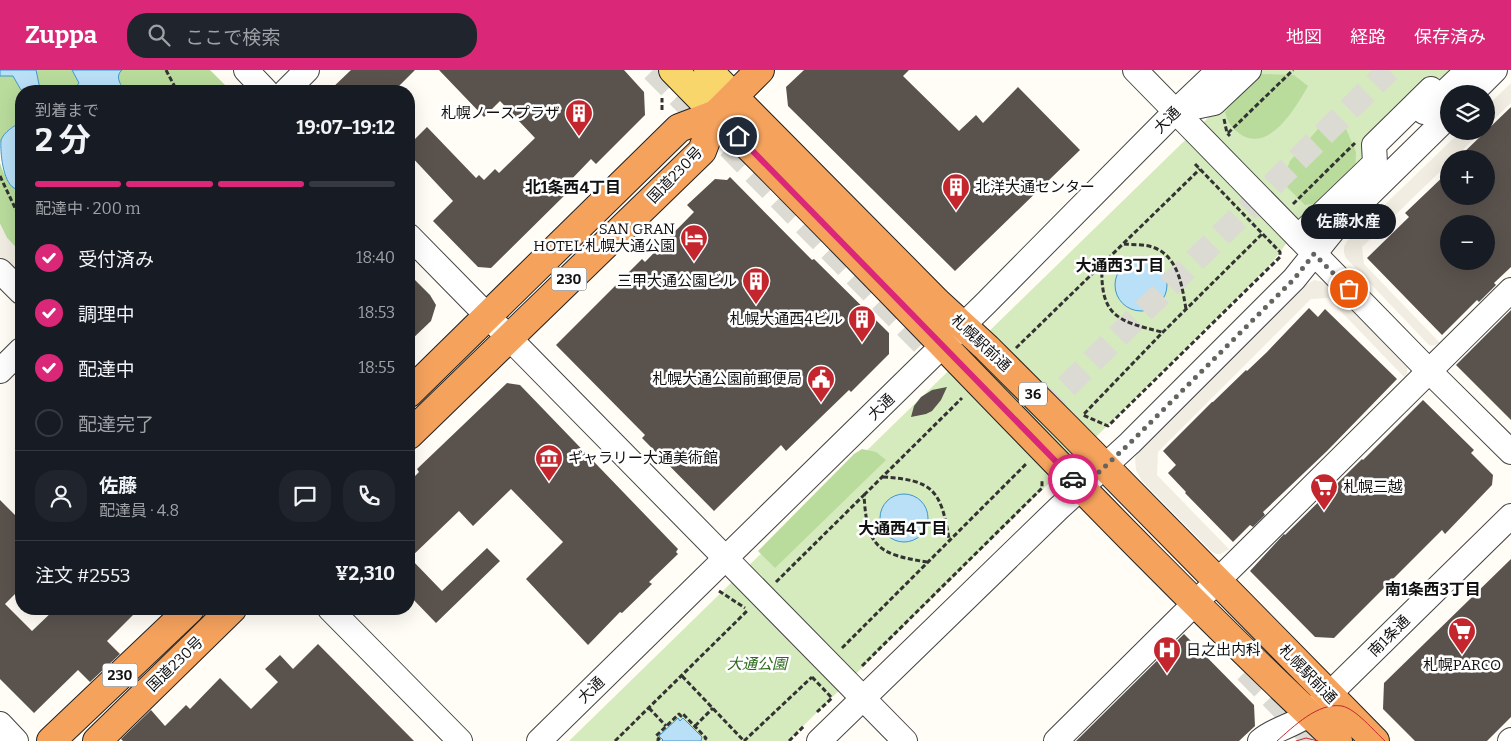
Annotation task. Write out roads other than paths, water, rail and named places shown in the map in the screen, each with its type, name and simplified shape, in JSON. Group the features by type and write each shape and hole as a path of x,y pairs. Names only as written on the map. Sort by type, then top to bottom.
{"highway":[{"path":"725,105 760,70"},
{"name":"国道230号","path":"415,387 679,128 725,105"},
{"name":"国道230号","path":"415,430 702,151 725,105"},
{"name":"札幌駅前通","path":"725,105 963,326 1105,466 1375,741"},
{"name":"札幌駅前通","path":"725,105 943,346 1195,603 1338,741"},
{"name":"国道230号","path":"51,741 184,615"},
{"name":"国道230号","path":"97,741 226,615"}],"main road":[{"path":"672,70 725,105"},
{"path":"708,70 725,105"}],"street":[{"path":"246,70 260,85"},
{"path":"292,85 307,70"},
{"path":"1135,70 1429,371 1511,452"},
{"name":"大通","path":"540,741 943,346 1219,70"},
{"path":"1176,112 1214,103 1249,70"},
{"path":"1387,148 1468,70"},
{"path":"1480,85 1495,70"},
{"path":"1298,237 1375,163 1374,145 1431,88"},
{"path":"814,731 863,698 1105,466 1294,279 1335,228 1440,125"},
{"path":"415,242 905,741"},
{"path":"0,272 15,286"},
{"path":"1056,741 1511,290"},
{"path":"0,371 15,356"},
{"name":"南1条通","path":"1260,741 1271,732 1303,719 1310,714 1511,516"},
{"path":"336,615 460,741"},
{"name":"南1条通","path":"1294,741 1310,714"},
{"path":"0,724 16,741"}],"water":[{"path":"0,70 36,70 39,85 18,85 13,76 0,76"},
{"path":"72,70 122,70 118,77 121,85 78,85 79,83"},
{"path":"15,125 15,189 7,180 3,166 1,145 4,134"},
{"path":"1141,259 1155,263 1163,271 1167,285 1163,299 1155,307 1141,311 1127,307 1119,299 1115,285 1119,271 1127,263"},
{"path":"904,494 913,496 921,501 926,509 928,518 926,527 921,535 913,540 904,542 895,540 887,535 882,527 880,518 882,509 887,501 895,496"},
{"path":"678,718 680,721 683,718 702,737 701,741 662,741 659,736"}],"tunnel":[{"path":"653,70 933,354"},
{"path":"1015,437 1389,70"},
{"path":"1246,671 1315,741"}],"tram line":[{"path":"1277,741 1306,717 1324,708 1333,706 1342,706 1353,711 1385,741"},
{"path":"1296,741 1306,738 1318,741"}],"place":[{"name":"札幌ノースプラザ","path":"579,137"},
{"name":"北洋大通センター","path":"956,211"},
{"name":"SAN GRAN HOTEL 札幌大通公園","path":"694,262"},
{"name":"佐藤水産","path":"1349,289"},
{"name":"三甲大通公園ビル","path":"756,305"},
{"name":"札幌大通西4ビル","path":"862,343"},
{"name":"札幌大通公園前郵便局","path":"821,403"},
{"name":"ギャラリー大通美術館","path":"549,482"},
{"name":"札幌三越","path":"1324,511"},
{"name":"札幌PARCO","path":"1462,655"},
{"name":"日之出内科","path":"1167,674"}],"district":[{"name":"北1条西4丁目","path":"573,187"},
{"name":"大通西3丁目","path":"1120,265"},
{"name":"大通西4丁目","path":"903,528"},
{"name":"南1条西3丁目","path":"1433,589"}],"park label":[{"name":"大通公園","path":"757,664"}]}
